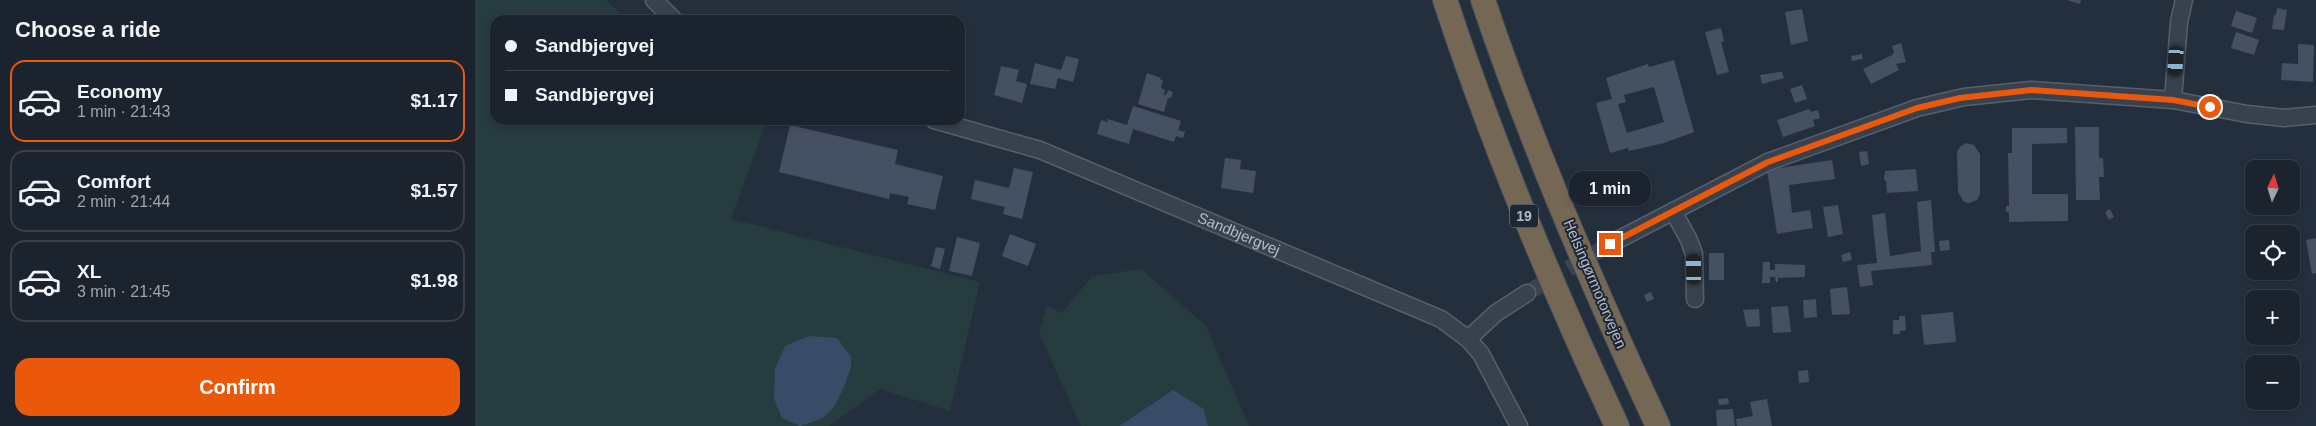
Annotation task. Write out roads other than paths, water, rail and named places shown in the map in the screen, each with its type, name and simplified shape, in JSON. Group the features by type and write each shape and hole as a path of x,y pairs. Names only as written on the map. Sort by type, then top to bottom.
{"highway":[{"name":"19","path":"1445,0 1473,85 1527,224 1575,336 1617,426"},
{"name":"Helsingørmotorvejen","path":"1483,0 1543,164 1605,313 1658,426"}],"street":[{"path":"654,0 669,15"},
{"path":"2173,100 2179,22 2184,0"},
{"path":"1610,244 1768,162 1917,108 1960,98 2031,90 2173,100 2284,118 2316,115"},
{"name":"Sandbjergvej","path":"952,125 1040,150 1441,319 1469,339 1481,354 1519,426"},
{"path":"1673,210 1689,240 1694,254 1695,299"},
{"path":"1469,339 1496,313 1527,293"}],"water":[{"path":"809,336 837,338 851,357 851,368 834,407 823,418 800,426 782,418 774,399 775,369 785,346"},
{"path":"1173,390 1204,409 1208,426 1119,426"}],"tunnel":[{"path":"1527,293 1610,244"}]}
